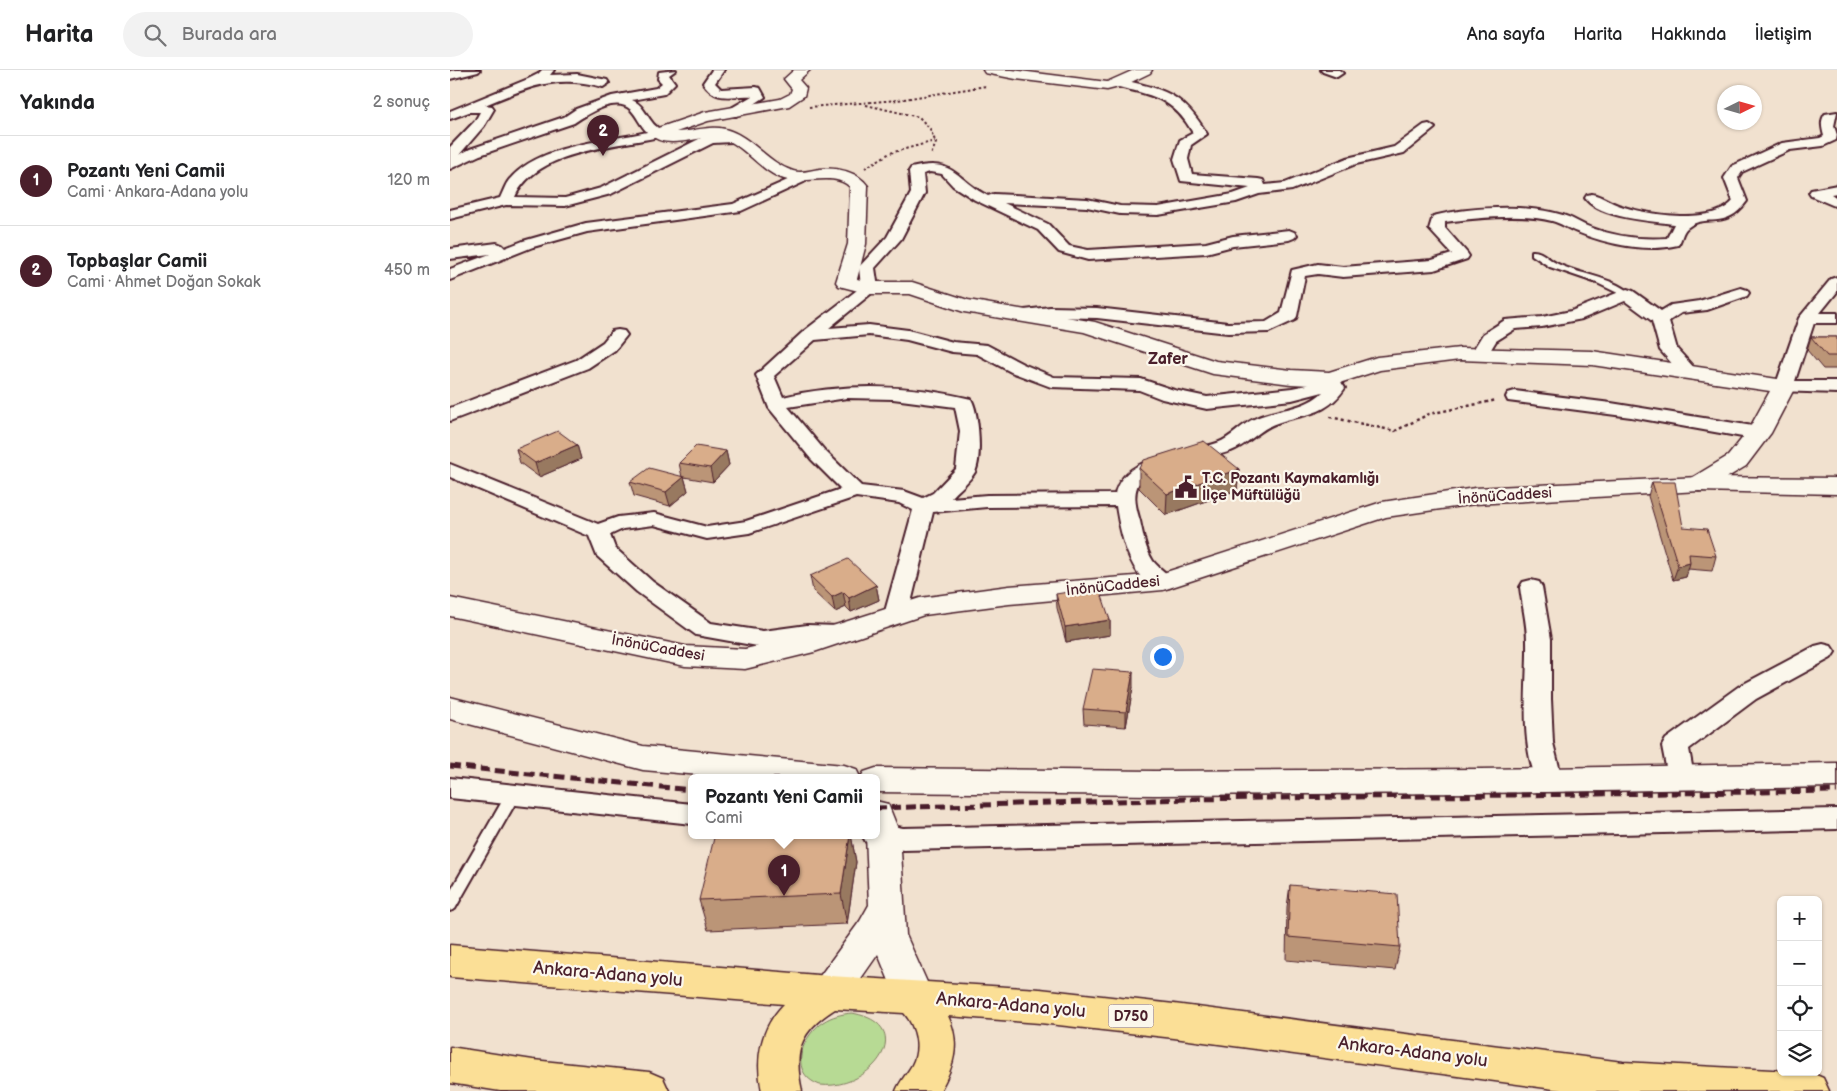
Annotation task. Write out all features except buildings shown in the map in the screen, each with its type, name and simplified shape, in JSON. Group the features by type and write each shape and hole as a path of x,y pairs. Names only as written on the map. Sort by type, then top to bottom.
{"highway":[{"name":"Ankara-Adana yolu","path":"450,961 830,992 1040,1006 1174,1021 1623,1080 1809,1091"},
{"path":"782,1091 776,1074 777,1053 784,1034 797,1015 812,1002 830,992"},
{"path":"915,998 927,1010 934,1025 937,1044 933,1065 916,1091"},
{"path":"450,1065 533,1078 649,1091"}],"street":[{"path":"450,75 474,70"},
{"path":"450,115 532,82 542,77 548,70"},
{"path":"450,165 475,152 554,127 578,115 580,112 614,99 660,91 669,83 664,79 664,74 670,70"},
{"path":"718,70 708,83 711,89 719,93 756,91 759,97 732,113"},
{"path":"506,201 508,188 526,170 551,157 658,133 705,117 784,103 797,96 799,88 791,79 803,70"},
{"path":"990,70 1030,77 1107,86 1118,83 1145,70"},
{"path":"532,82 545,79 589,78 604,83"},
{"path":"1118,83 1154,91 1176,101 1190,115 1200,134 1185,143 1181,159 1186,178 1258,183 1256,190"},
{"path":"601,105 624,101 631,102 638,109 650,130 664,137 682,137 706,132 724,133 782,173 799,179"},
{"path":"450,160 453,149 483,122 488,109 469,108"},
{"path":"1592,198 1626,214 1684,221 1730,212 1740,201 1731,178 1737,169 1787,146 1823,142 1831,137 1828,126 1829,117 1837,116"},
{"path":"980,197 1088,203 1120,210 1158,211 1222,201 1256,190 1287,186 1352,161 1399,150 1430,128"},
{"path":"450,215 506,201 565,202 606,191 710,139 732,138"},
{"path":"870,288 867,278 867,267 893,239 918,193 916,171 930,168 947,171 958,183 980,197 1043,227 1064,249 1088,255 1206,248 1233,240 1289,235"},
{"path":"450,275 528,244 586,228 736,208 799,179 825,174 851,178 859,186 857,244 846,282 870,288 912,288 964,306 1088,326 1213,367 1291,377 1330,379"},
{"path":"1837,189 1816,192 1837,203"},
{"path":"1022,315 1050,312 1097,313 1228,328 1270,327 1289,316 1298,273 1318,269 1343,272 1434,265 1460,256 1454,246 1437,229 1438,220 1460,215 1538,214 1557,218 1585,231 1622,240 1651,244 1673,242 1674,232 1684,221"},
{"path":"450,254 528,244"},
{"path":"1699,484 1737,461 1759,434 1784,387 1807,318 1837,282"},
{"path":"855,491 818,455 776,404 765,375 810,335 870,288"},
{"path":"1660,319 1677,309 1701,306 1741,293"},
{"path":"1478,355 1489,338 1511,324 1542,322 1576,315 1627,294 1660,319 1669,350 1688,371"},
{"path":"1807,318 1837,318"},
{"path":"810,335 870,330 908,335 952,347 981,349 1017,368 1051,382 1141,385 1169,395 1206,403 1292,394 1318,388 1330,379 1376,364 1460,354 1592,358 1784,387 1837,387"},
{"path":"450,415 582,364 608,346 618,335"},
{"path":"1163,582 1151,574 1137,553 1125,500 1129,483 1142,471 1179,458 1225,446 1262,422 1309,410 1330,398 1336,388 1330,379"},
{"path":"776,404 802,397 867,391 924,396 964,403 970,431 966,470 940,497 924,507 896,615"},
{"path":"1515,397 1563,401 1670,418 1724,430 1759,434"},
{"path":"450,470 598,532 618,523 654,519 707,533 749,527 855,491 904,496 924,507 987,502 1125,500"},
{"name":"İnönüCaddesi","path":"450,607 685,656 745,659 804,645 920,607 1009,595 1163,582 1382,510 1475,496 1699,484 1837,486"},
{"path":"598,532 605,551 645,587 704,630 763,639 807,632 838,634"},
{"path":"1531,587 1539,639 1538,699 1540,743 1549,779"},
{"path":"1681,777 1675,746 1747,693 1823,652"},
{"path":"450,708 643,758 812,774"},
{"path":"880,780 1164,783 1837,775"},
{"path":"450,788 688,814"},
{"path":"880,828 903,839 1837,819"},
{"path":"880,838 888,935 915,998"},
{"path":"830,992 873,932 886,906"}],"lane":[{"path":"1535,253 1553,265 1600,281 1627,294"},
{"path":"450,905 513,795"}],"path":[{"path":"809,107 951,94 1030,77"},
{"path":"860,103 919,117 930,130 936,143 930,156 916,171"},
{"path":"851,178 878,157 900,148 935,141"},
{"path":"1309,410 1340,421 1395,431 1429,414 1515,397"}],"green space":[{"path":"852,1013 872,1020 883,1030 885,1043 881,1056 871,1068 857,1078 839,1084 820,1085 810,1079 804,1072 801,1054 804,1045 815,1028 823,1022 830,1018"}],"railway":[{"path":"450,766 688,790"},
{"path":"880,808 1190,799 1837,791"}],"place":[{"name":"Topbaşlar Camii","path":"603,156"},
{"name":"T.C. Pozantı Kaymakamlığı İlçe Müftülüğü","path":"1186,487"},
{"name":"Pozantı Yeni Camii","path":"784,896"}],"district":[{"name":"Zafer","path":"1168,359"}]}
